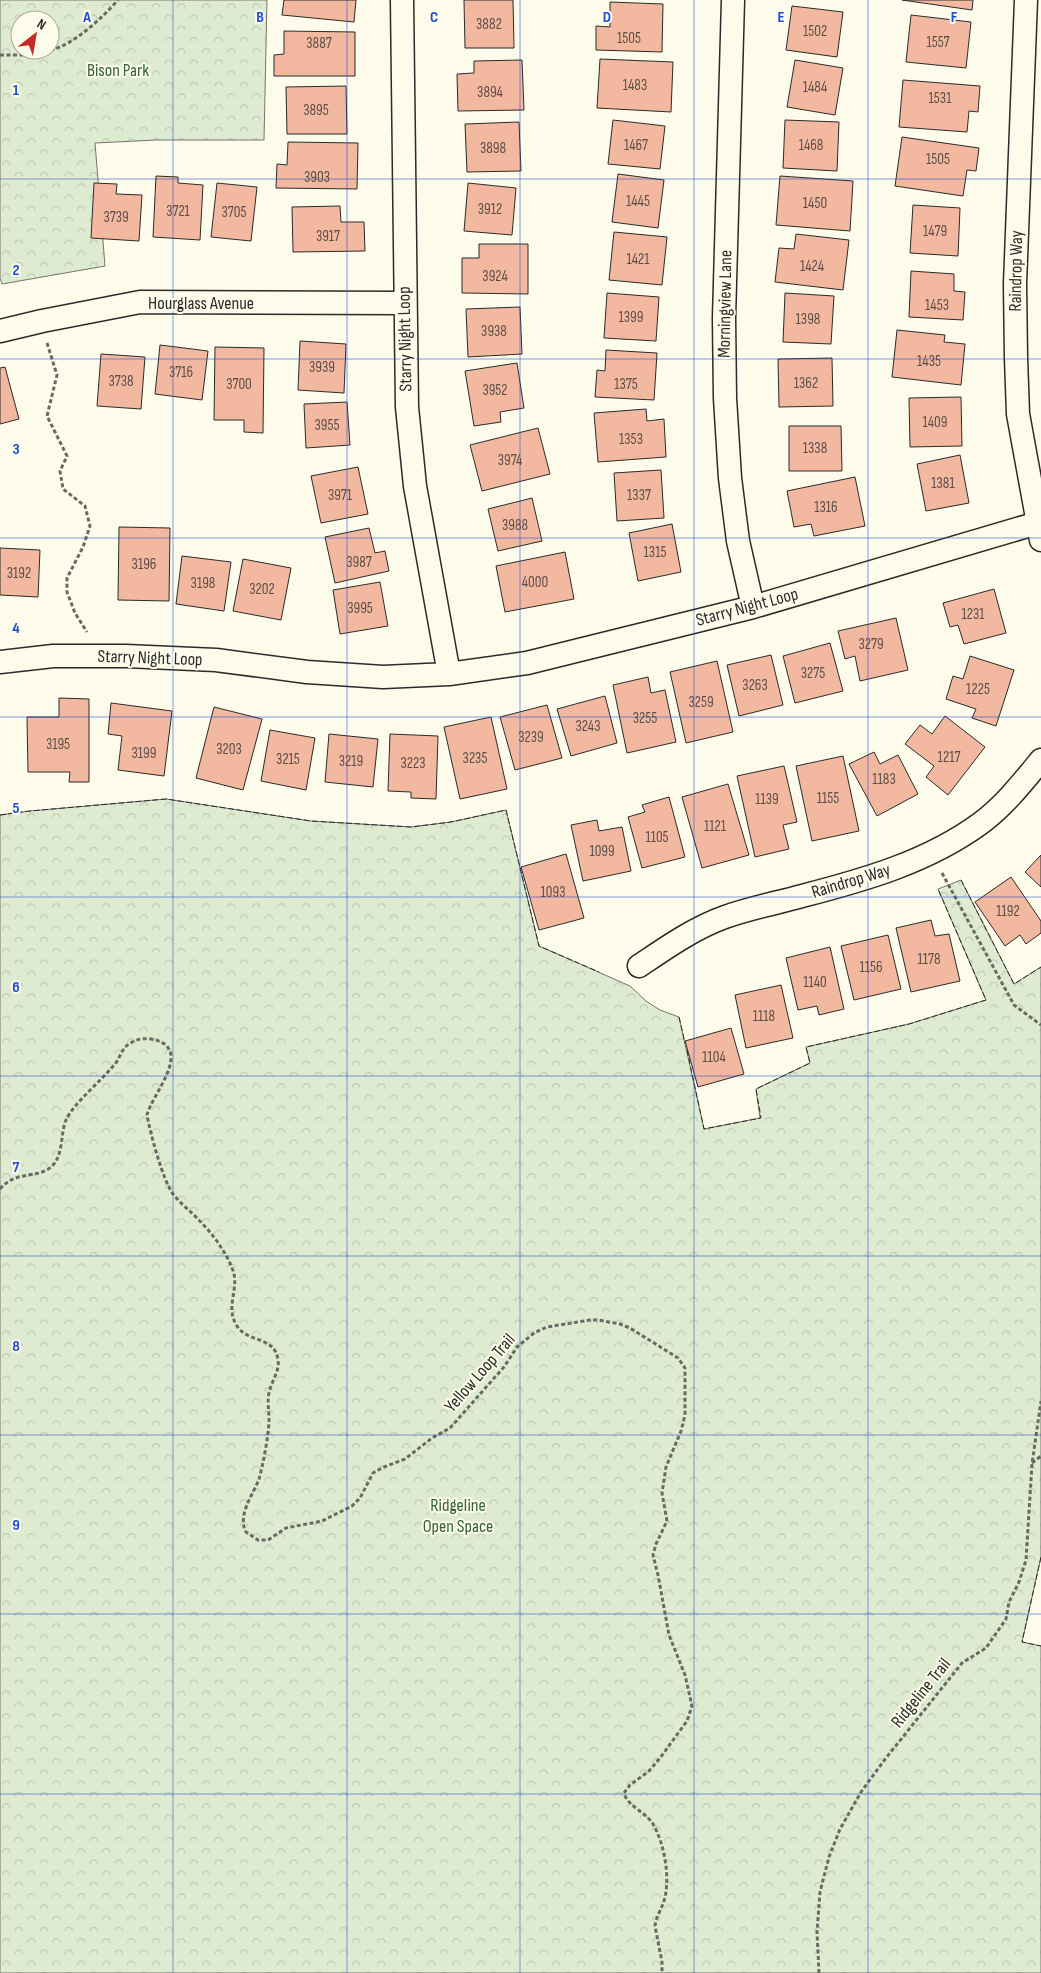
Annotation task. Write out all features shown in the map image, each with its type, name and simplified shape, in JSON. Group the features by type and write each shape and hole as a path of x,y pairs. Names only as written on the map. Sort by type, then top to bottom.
{"street":[{"name":"Starry Night Loop","path":"402,0 404,302 407,408 415,486 449,674"},
{"name":"Morningview Lane","path":"733,0 724,318 725,398 730,478 738,541 754,606"},
{"name":"Raindrop Way","path":"1026,0 1015,284 1016,358 1018,414 1040,528"},
{"name":"Hourglass Avenue","path":"0,332 42,321 140,302 404,302"},
{"name":"Starry Night Loop","path":"0,662 52,656 101,656 216,660 307,672 383,678 449,674 527,663 754,606 1040,528"},
{"name":"Raindrop Way","path":"639,966 677,941 724,917 848,884 900,867 947,845 982,822 1021,785 1041,760"}],"path":[{"path":"60,45 94,24 118,0"},
{"path":"42,321 57,375 47,416 67,456 60,471 63,489 84,506 90,526 84,547 67,578 67,592 75,613 101,656"},
{"path":"930,853 948,882 1014,1004 1041,1025"},
{"name":"Yellow Loop Trail","path":"0,1189 13,1178 44,1171 52,1167 57,1158 64,1126 69,1114 112,1068 128,1044 138,1039 150,1039 160,1042 168,1049 171,1066 147,1114 164,1178 176,1198 205,1226 232,1268 236,1288 231,1307 236,1325 247,1335 273,1346 278,1359 268,1398 268,1427 263,1462 243,1520 246,1532 258,1540 268,1540 286,1528 322,1520 352,1506 360,1498 373,1473 405,1459 432,1438 450,1428 504,1367 517,1347 534,1333 547,1327 583,1320 614,1322 630,1328 678,1358 685,1368 687,1388 686,1415 666,1468 662,1493 668,1521 656,1544 653,1555 669,1635 685,1675 692,1706 687,1721 660,1758 649,1770 630,1785 624,1793 629,1802 645,1814 653,1825 662,1849 666,1887 663,1905 655,1921 655,1926 662,1962 662,1973"},
{"name":"Ridgeline Trail","path":"819,1973 817,1932 820,1892 834,1842 852,1807 886,1758 962,1664 986,1648 1006,1619 1009,1602 1019,1582 1026,1560 1032,1464 1041,1400"},
{"path":"1032,1464 1041,1456"}],"green space":[{"name":"Bison Park","path":"0,0 267,0 264,140 156,140 95,143 105,266 2,284 0,278"},
{"name":"Ridgeline Open Space","path":"166,799 311,821 411,827 451,822 506,810 539,946 630,986 646,1001 660,1010 679,1017 704,1129 760,1118 756,1089 810,1063 806,1047 909,1024 986,1000 938,889 961,880 1014,984 1041,967 1041,1557 1022,1642 1041,1646 1041,1973 0,1973 0,815"}],"building":[{"path":"284,0 356,0 354,22 282,15"},
{"path":"464,0 513,0 514,48 465,48"},
{"path":"902,0 973,0 972,10"},
{"path":"610,2 663,4 662,52 596,50 596,26 610,27"},
{"path":"792,6 843,12 837,57 786,50"},
{"path":"911,15 971,22 966,68 906,62"},
{"path":"284,31 355,32 355,76 274,76 274,55 284,54"},
{"path":"600,59 673,62 671,112 597,108"},
{"path":"522,60 524,110 458,111 457,74 474,73 474,61"},
{"path":"795,60 843,68 835,115 787,107"},
{"path":"903,80 980,86 978,112 969,111 967,132 899,127"},
{"path":"346,86 347,134 287,134 286,87"},
{"path":"613,120 665,126 660,169 608,164"},
{"path":"785,120 839,122 837,171 783,168"},
{"path":"519,122 521,171 467,172 465,124"},
{"path":"902,137 979,148 976,171 967,170 963,196 895,186"},
{"path":"288,142 358,143 357,189 276,188 277,164 287,165"},
{"path":"618,174 664,180 658,228 612,222"},
{"path":"156,176 178,177 178,183 203,185 200,240 153,237"},
{"path":"780,176 853,181 850,231 776,225"},
{"path":"94,183 117,184 116,194 142,195 139,241 91,238"},
{"path":"217,183 257,187 251,241 211,237"},
{"path":"468,183 516,188 512,235 464,231"},
{"path":"913,205 960,208 958,256 910,253"},
{"path":"340,206 341,222 364,222 365,251 293,252 292,207"},
{"path":"614,232 667,237 662,285 609,280"},
{"path":"796,234 849,240 843,290 775,282 779,248 794,249"},
{"path":"479,244 528,244 528,294 462,293 462,258 479,258"},
{"path":"911,271 954,274 954,291 965,292 963,320 909,317"},
{"path":"607,293 659,297 656,341 604,338"},
{"path":"785,293 834,296 831,344 783,342"},
{"path":"520,307 522,354 468,357 466,309"},
{"path":"897,330 945,335 944,342 965,344 961,385 892,377"},
{"path":"300,341 346,344 344,393 298,390"},
{"path":"160,345 208,351 202,400 155,394"},
{"path":"215,347 264,348 263,433 244,432 244,420 214,420"},
{"path":"606,350 657,353 654,400 595,397 597,370 605,371"},
{"path":"101,354 145,357 141,409 97,406"},
{"path":"832,358 833,406 779,407 778,359"},
{"path":"517,363 524,408 500,412 501,422 474,426 465,371"},
{"path":"5,367 19,419 0,424 0,368"},
{"path":"961,397 962,446 910,447 909,398"},
{"path":"347,402 350,445 306,448 304,404"},
{"path":"646,409 647,421 664,419 666,457 598,462 594,413"},
{"path":"789,426 841,426 842,471 789,471"},
{"path":"538,428 550,474 482,491 470,445"},
{"path":"960,455 969,503 926,511 917,464"},
{"path":"358,467 368,514 321,523 311,476"},
{"path":"661,470 664,518 617,521 614,473"},
{"path":"855,477 865,526 814,536 811,524 794,527 787,491"},
{"path":"532,498 542,541 498,551 488,509"},
{"path":"672,524 681,572 638,581 629,533"},
{"path":"119,527 170,528 169,601 118,600"},
{"path":"369,528 375,553 385,551 389,571 335,583 325,537"},
{"path":"0,548 40,550 38,597 0,595"},
{"path":"565,552 574,599 505,612 496,566"},
{"path":"182,556 231,562 224,611 176,604"},
{"path":"243,559 291,568 281,620 233,611"},
{"path":"380,582 388,626 340,634 333,590"},
{"path":"994,589 1006,633 964,644 958,625 950,627 943,603"},
{"path":"896,618 908,670 860,681 855,656 845,659 838,631"},
{"path":"830,643 843,691 795,703 783,656"},
{"path":"771,655 783,705 739,716 727,665"},
{"path":"970,656 1014,670 996,726 972,718 976,709 946,699 953,676 963,679"},
{"path":"717,661 733,732 686,743 670,672"},
{"path":"648,677 651,693 665,690 676,742 627,753 613,685"},
{"path":"605,696 617,743 571,756 557,709"},
{"path":"59,698 89,699 89,782 69,782 70,772 28,772 27,717 59,717"},
{"path":"111,703 172,711 164,776 118,770 122,736 108,734"},
{"path":"547,705 562,758 515,770 500,717"},
{"path":"214,707 262,719 243,790 196,778"},
{"path":"945,716 985,747 948,795 926,777 934,766 905,744 920,725 932,734"},
{"path":"491,717 507,789 460,799 444,727"},
{"path":"270,730 315,738 306,790 261,781"},
{"path":"329,734 378,739 373,787 325,782"},
{"path":"390,734 438,736 436,799 411,798 411,792 388,791"},
{"path":"874,752 880,764 898,755 918,794 877,816 849,764"},
{"path":"843,756 859,831 812,841 796,766"},
{"path":"784,766 797,822 783,825 789,849 755,857 737,776"},
{"path":"728,784 749,855 702,868 682,797"},
{"path":"669,797 685,857 642,868 628,817 645,812 642,805"},
{"path":"597,820 599,831 622,827 631,871 583,881 571,825"},
{"path":"566,854 584,918 539,930 521,867"},
{"path":"1041,855 1041,887 1025,872"},
{"path":"1011,877 1041,921 1041,933 1026,944 1020,935 1005,946 975,902"},
{"path":"931,920 935,936 949,934 960,981 911,992 896,928"},
{"path":"888,935 901,989 854,1000 841,946"},
{"path":"830,947 844,1009 819,1015 817,1006 798,1010 786,958"},
{"path":"781,985 793,1038 746,1048 735,995"},
{"path":"731,1028 744,1074 698,1087 685,1041"}],"fence":[{"path":"0,815 166,799 311,821 411,827 451,822 506,810 539,946 599,972"},
{"path":"961,880 1014,984 1041,967"},
{"path":"687,1050 704,1129 761,1118 756,1089 810,1063 806,1047 909,1024 986,1000 938,889"},
{"path":"679,1017 685,1043"},
{"path":"1041,1557 1022,1642 1041,1646"}]}
